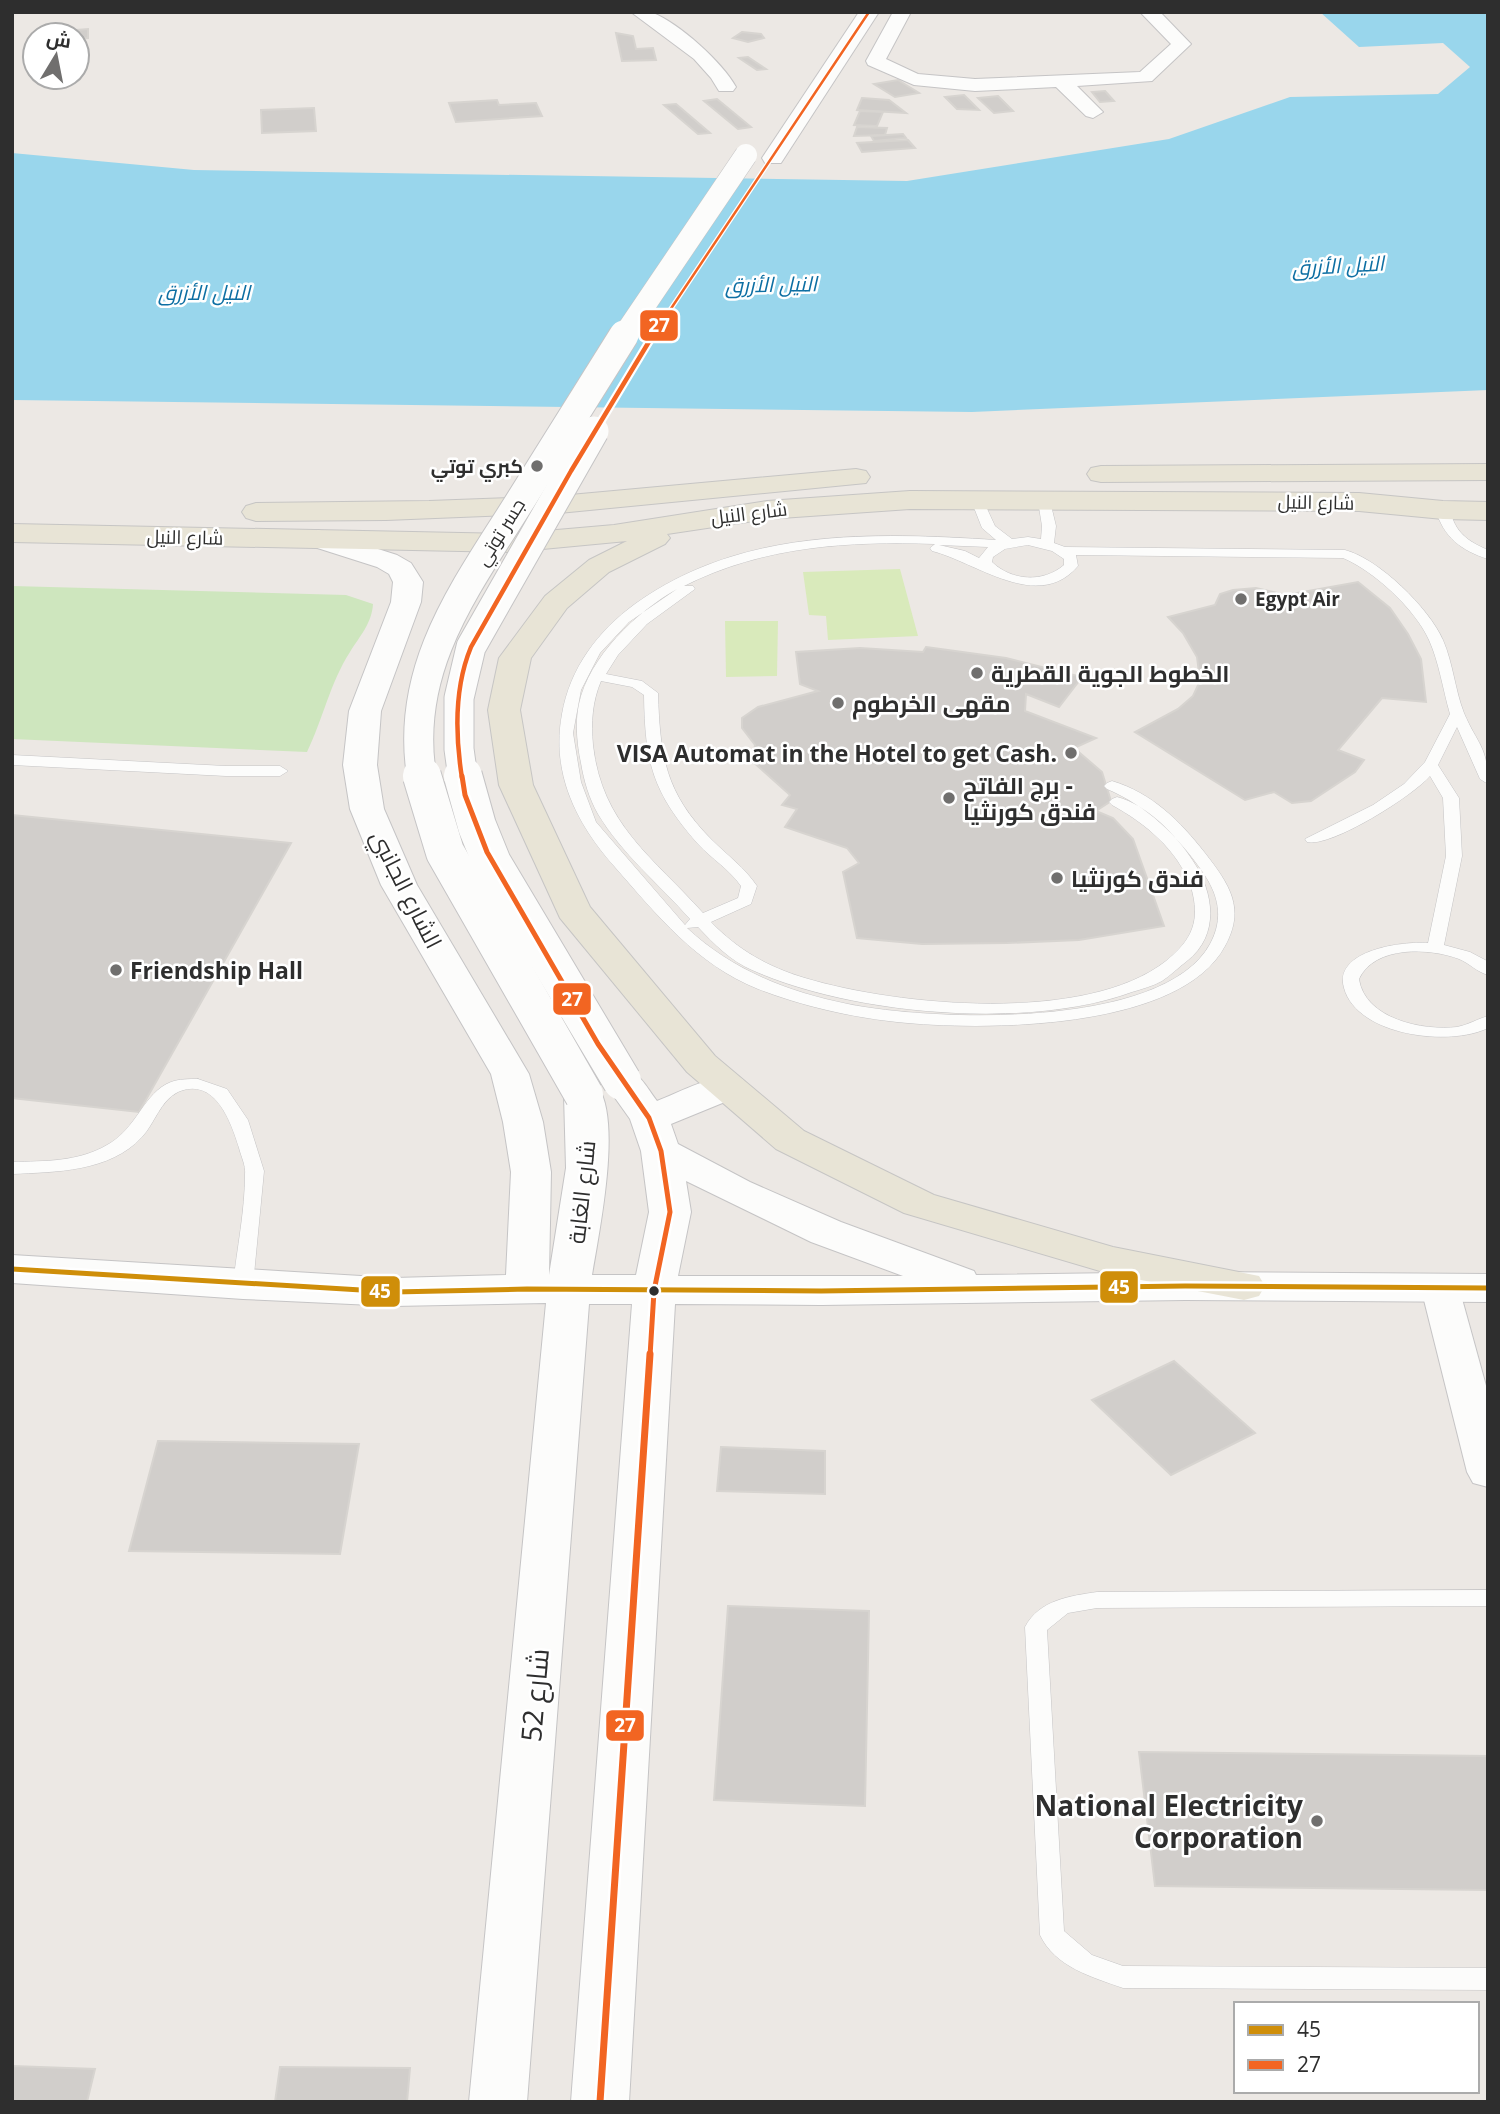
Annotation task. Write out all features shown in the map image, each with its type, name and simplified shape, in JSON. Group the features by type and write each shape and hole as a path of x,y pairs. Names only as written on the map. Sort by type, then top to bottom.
{"main road":[{"name":"شارع النيل","path":"12,507 214,512 369,512 603,502 789,480 883,476 1488,472"},
{"name":"شارع النيل","path":"12,533 511,543 614,534 702,518 843,503 978,500 1359,502 1443,510 1488,511"},
{"path":"702,518 599,566 556,602 515,658 504,710 516,785 573,910 701,1064 790,1140 919,1204 1110,1260 1244,1286"}],"street":[{"path":"640,12 708,63 722,77 726,86"},
{"path":"790,93 845,12"},
{"name":"جسر توتي","path":"655,1134 598,1044 487,852 465,795 457,748 463,669 471,647 569,470 677,297 835,67 869,12"},
{"path":"902,12 874,61 914,79 975,85 1145,77 1182,44 1149,12"},
{"path":"1061,81 1093,112"},
{"name":"جسر توتي","path":"584,1095 444,852 429,812 420,775 417,724 421,690 431,654 467,585 649,295 761,134"},
{"name":"الشارع الجانبي","path":"318,539 387,561 401,569 408,582 406,602 365,711 360,765 367,809 399,885 510,1074 523,1122 548,1289"},
{"path":"655,1134 728,1087"},
{"name":"شارع الغابة","path":"548,1289 587,1162 589,1121 584,1095"},
{"path":"655,1134 736,1191 826,1232 981,1289"},
{"path":"600,2102 654,1291 670,1212 655,1134"},
{"path":"12,1269 394,1292 1244,1286 1488,1288"},
{"path":"1440,1288 1488,1472"},
{"name":"شارع 52","path":"498,2102 548,1289"}],"lane":[{"path":"978,500 989,528 1006,543"},
{"path":"1044,501 1049,526 1047,544"},
{"path":"1443,510 1446,527 1454,536 1488,555"},
{"path":"1112,786 1135,795 1156,810 1213,875 1225,899 1228,921 1218,950 1199,972 1154,993 1109,1007 1047,1018 960,1021 915,1018 838,1006 765,984 725,966 703,952 679,929 597,834 582,811 570,771 565,732 571,697 591,654 604,637 634,610 667,587 712,566 769,550 865,541 915,540 1047,544 1064,551 1345,554 1383,576 1415,610 1436,639 1457,714 1473,741 1488,779"},
{"path":"991,570 985,563 986,556 1006,543"},
{"path":"1064,551 1071,558 1071,566 1065,573 1053,579 1019,580 952,551 924,547 823,551 760,562 719,575 678,594 622,642 596,676 587,697 583,720 588,762 598,804 625,841 737,955 760,967 848,994 928,1006 1018,1008 1103,996 1163,974 1183,959 1196,942 1203,923 1199,887 1187,864 1151,822 1117,803"},
{"path":"596,676 637,684 651,693 655,760 666,789 691,826 739,872 748,886 745,901 679,929"},
{"path":"1314,839 1341,828 1394,798 1431,765 1457,714"},
{"path":"12,760 226,771 280,771"},
{"path":"1431,765 1451,799 1454,856 1436,948"},
{"path":"1488,970 1462,955 1436,948 1408,946 1383,950 1364,959 1353,972 1352,988 1361,1003 1370,1010 1405,1027 1433,1033 1461,1031 1488,1021"},
{"path":"12,1168 73,1165 113,1150 135,1134 162,1095 176,1086 198,1084 221,1093 239,1120 256,1171 243,1285"},
{"path":"1488,1598 1097,1600 1062,1606 1036,1628 1052,1935 1083,1963 1123,1977 1488,1979"}],"green space":[{"path":"900,569 918,636 828,640 826,616 809,615 803,572"},
{"path":"12,586 346,595 373,604 368,623 337,676 307,752 12,739"},
{"path":"725,621 778,621 777,676 726,677"}],"water":[{"name":"النيل الأزرق","path":"1320,12 1488,12 1488,390 972,412 12,400 12,153 194,170 907,181 1169,139 1290,97 1438,94 1470,67 1443,43 1359,47"}],"building":[{"path":"742,32 761,34 764,38 748,42 733,38"},
{"path":"616,33 633,36 636,49 653,48 656,60 622,61"},
{"path":"748,57 766,69 757,70 739,58"},
{"path":"898,80 919,93 895,97 874,84"},
{"path":"1105,91 1114,101 1100,102 1092,92"},
{"path":"964,95 979,110 957,109 945,97"},
{"path":"998,96 1013,111 994,113 978,98"},
{"path":"862,98 889,100 906,113 857,110"},
{"path":"717,99 751,127 738,129 704,101"},
{"path":"497,100 499,105 536,103 542,116 456,122 449,103"},
{"path":"676,104 710,133 698,134 664,105"},
{"path":"314,108 316,131 262,133 261,110"},
{"path":"860,111 883,112 877,126 854,125"},
{"path":"857,127 887,128 885,135 854,136"},
{"path":"903,134 906,138 874,141 871,136"},
{"path":"908,140 915,148 862,152 857,143"},
{"path":"1358,582 1390,608 1408,634 1421,659 1426,702 1382,698 1338,750 1364,760 1355,772 1311,801 1292,803 1274,792 1245,800 1135,732 1178,709 1193,696 1200,681 1197,657 1183,633 1168,617 1215,605 1220,594 1233,590 1256,588 1286,595"},
{"name":"برج الفاتح - فندق كورنثيا","path":"926,647 1006,658 1082,677 1059,707 1026,694 1025,711 1096,738 1074,748 1102,772 1111,801 1096,811 1113,818 1133,839 1164,926 1079,940 1007,943 922,944 857,938 843,872 859,863 847,848 785,827 797,809 782,805 790,795 752,761 755,745 742,728 742,718 758,707 818,691 800,684 796,652 860,648 923,652"},
{"name":"Friendship Hall","path":"12,815 291,843 139,1112 12,1098"},
{"path":"1174,1361 1255,1433 1171,1475 1092,1400"},
{"path":"158,1441 359,1444 340,1554 129,1551"},
{"path":"721,1447 825,1451 825,1494 717,1491"},
{"path":"728,1606 869,1611 865,1806 714,1800"},
{"name":"National Electricity Corporation","path":"1139,1752 1488,1756 1488,1890 1155,1886"},
{"path":"12,2066 95,2069 87,2102 12,2102"},
{"path":"280,2067 410,2068 407,2102 275,2102"}],"transit line":[{"name":"27","path":"600,2102 654,1291 670,1212 661,1151 649,1118 598,1044 487,852 465,795 457,748 459,692 462,669 471,647 622,384 869,12"},
{"name":"45","path":"12,1269 394,1292 527,1289 821,1291 1185,1286 1488,1288"}],"place":[{"name":"كبري توتي","path":"537,466"},
{"name":"Egypt Air","path":"1241,599"},
{"name":"الخطوط الجوية القطرية","path":"977,673"},
{"name":"مقهى الخرطوم","path":"838,703"},
{"name":"VISA Automat in the Hotel to get Cash.","path":"1071,753"},
{"name":"برج الفاتح - فندق كورنثيا","path":"949,798"},
{"name":"فندق كورنثيا","path":"1057,878"},
{"name":"Friendship Hall","path":"116,970"},
{"name":"National Electricity Corporation","path":"1317,1821"}]}
